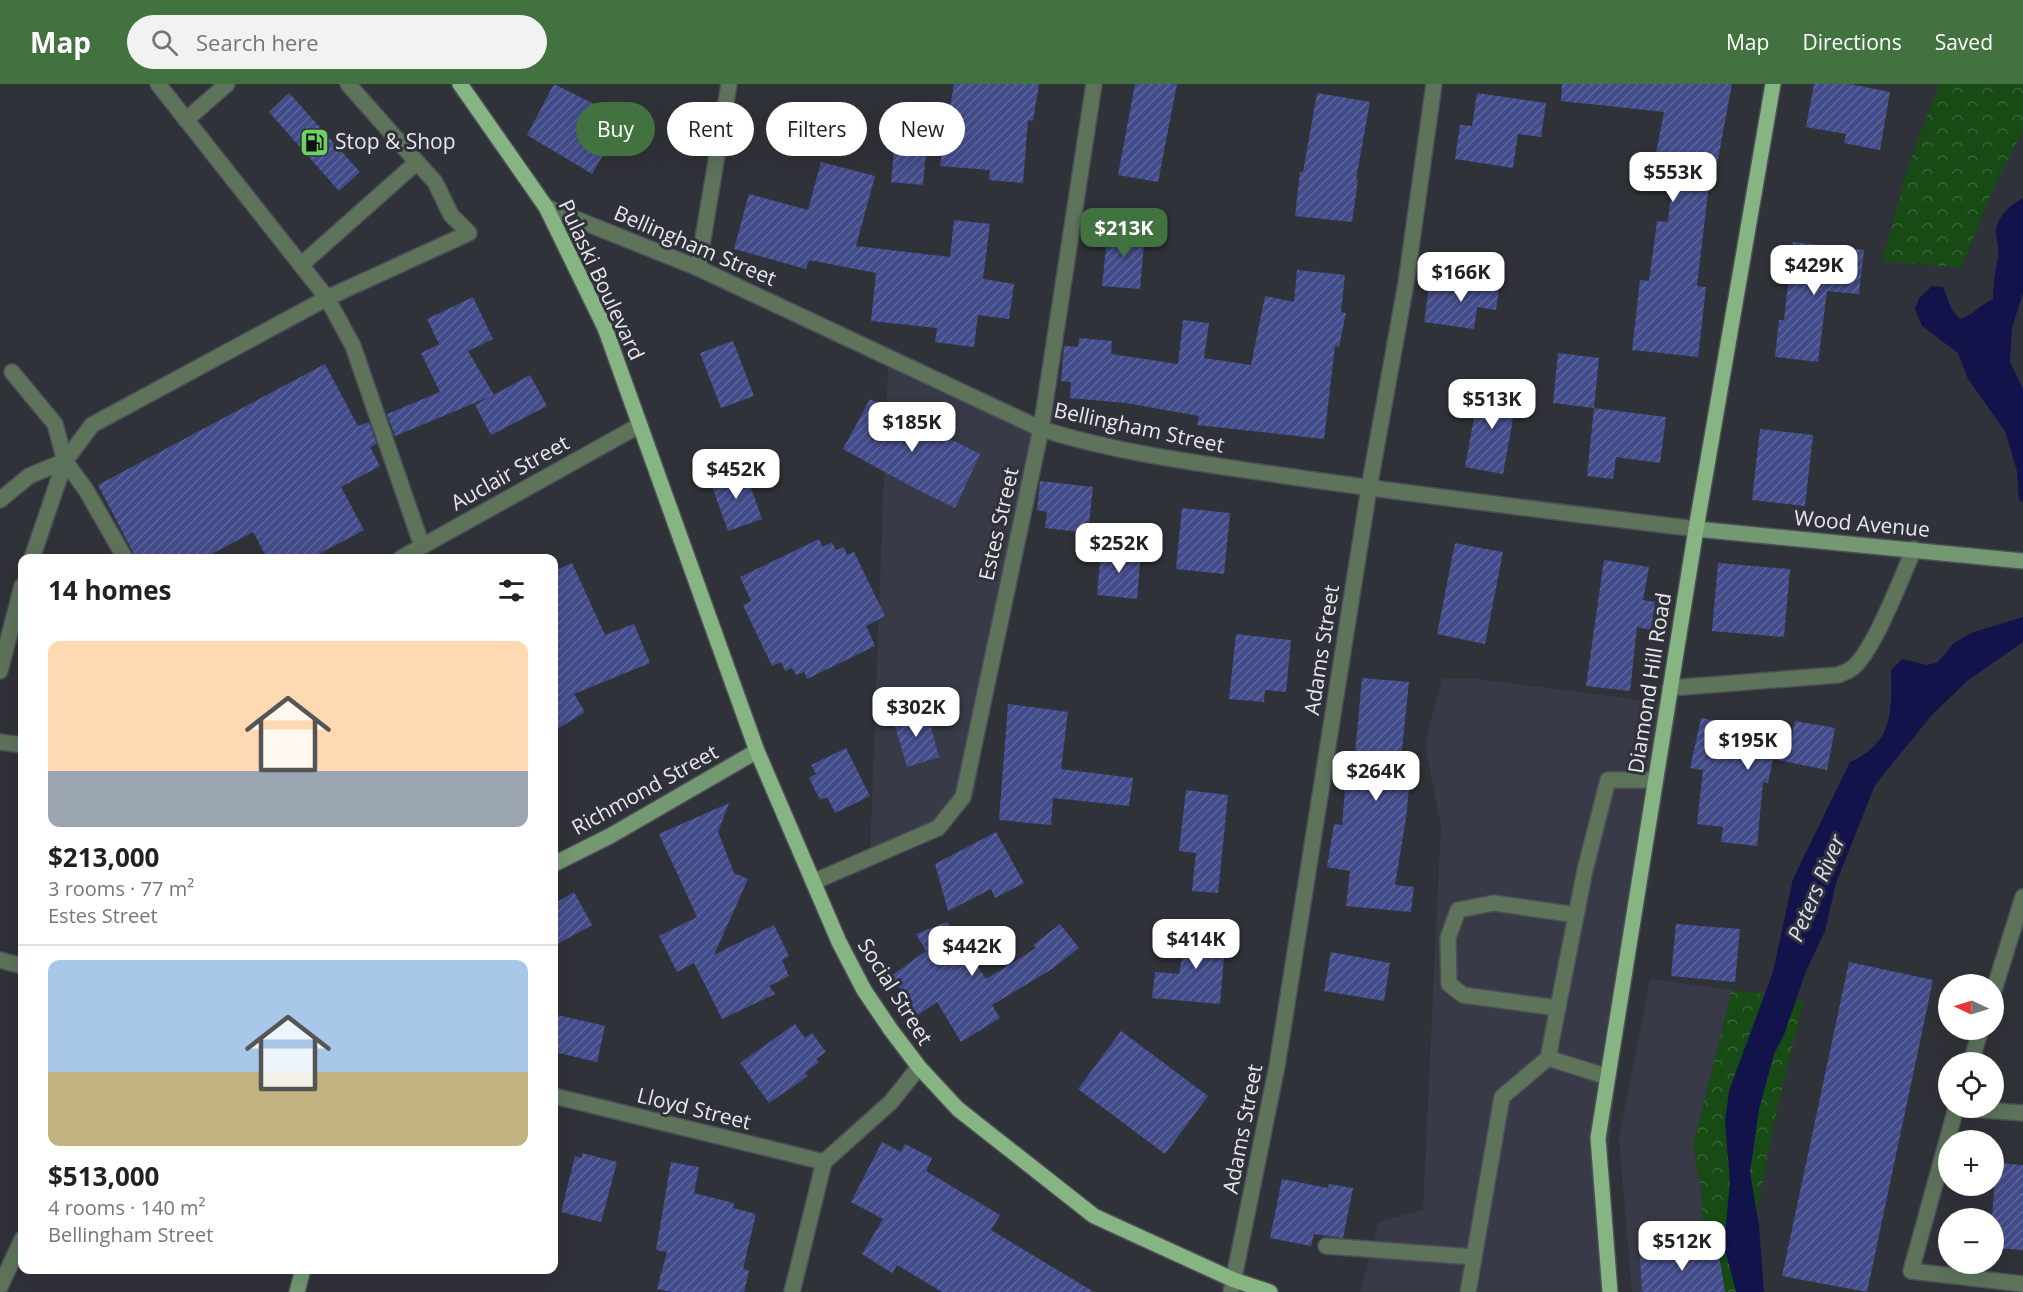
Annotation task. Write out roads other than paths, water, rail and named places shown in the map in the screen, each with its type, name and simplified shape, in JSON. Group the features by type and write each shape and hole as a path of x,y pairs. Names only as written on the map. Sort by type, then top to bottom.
{"main road":[{"name":"Pulaski Boulevard","path":"460,84 546,207 605,328 683,545"},
{"name":"Diamond Hill Road","path":"1610,1292 1598,1138 1696,529 1773,84"},
{"name":"Social Street","path":"683,545 756,751 839,942 864,990 920,1067 958,1109 1094,1216 1233,1286 1270,1292"}],"street":[{"path":"158,84 327,298 353,346 422,546"},
{"path":"186,120 227,84"},
{"path":"33,554 65,461 92,425 327,298 470,233 451,215 435,182 348,84"},
{"path":"698,268 729,84"},
{"name":"Estes Street","path":"813,882 938,828 963,797 1041,429 1094,84"},
{"name":"Adams Street","path":"1233,1286 1277,1066 1369,488 1406,283 1434,84"},
{"path":"301,265 417,162"},
{"name":"Bellingham Street","path":"546,207 698,268 1041,429 1078,441 1174,460 1369,488 1696,529"},
{"path":"12,372 55,424 65,461 86,490 123,554"},
{"name":"Auclair Street","path":"408,554 640,425"},
{"path":"0,500 28,476 65,461"},
{"name":"Wood Avenue","path":"1696,529 2023,561"},
{"path":"1670,688 1838,675 1851,669 1862,657 1878,627 1914,549"},
{"path":"0,671 18,611"},
{"path":"0,742 18,744"},
{"name":"Richmond Street","path":"558,862 610,836 756,751"},
{"path":"1468,1292 1502,1097 1548,1058 1576,915 1608,780 1656,780"},
{"path":"1999,974 2023,897"},
{"path":"1558,1008 1463,995 1449,984 1448,938 1458,909 1494,903 1576,915"},
{"path":"0,960 18,965"},
{"path":"1548,1058 1608,1077"},
{"path":"792,1292 824,1162 891,1102 920,1067"},
{"name":"Lloyd Street","path":"558,1097 824,1162"},
{"path":"2004,1112 2023,1113"},
{"path":"1954,1118 1911,1271 2023,1284"},
{"path":"1326,1246 1474,1257"},
{"path":"0,1287 18,1248"},
{"path":"297,1292 302,1274"}],"water":[{"path":"2023,199 2023,293 2012,328 2010,362 2023,389 2023,502 2019,500 2017,471 2005,431 1968,379 1958,353 1922,326 1915,309 1919,298 1932,286 1943,287 1952,310 1960,319 1993,299 1998,254 1996,229 2006,211"},
{"name":"Peters River","path":"2023,617 2023,642 1967,681 1932,715 1875,785 1836,883 1825,931 1806,971 1784,1035 1774,1054 1759,1109 1750,1172 1759,1226 1764,1292 1736,1292 1724,1245 1730,1182 1725,1122 1729,1091 1773,972 1793,879 1850,762 1875,746 1882,736 1890,713 1891,670 1902,659 1927,665 1938,662 1954,643 1971,633"}],"place":[{"name":"Stop & Shop","path":"314,142"}]}
